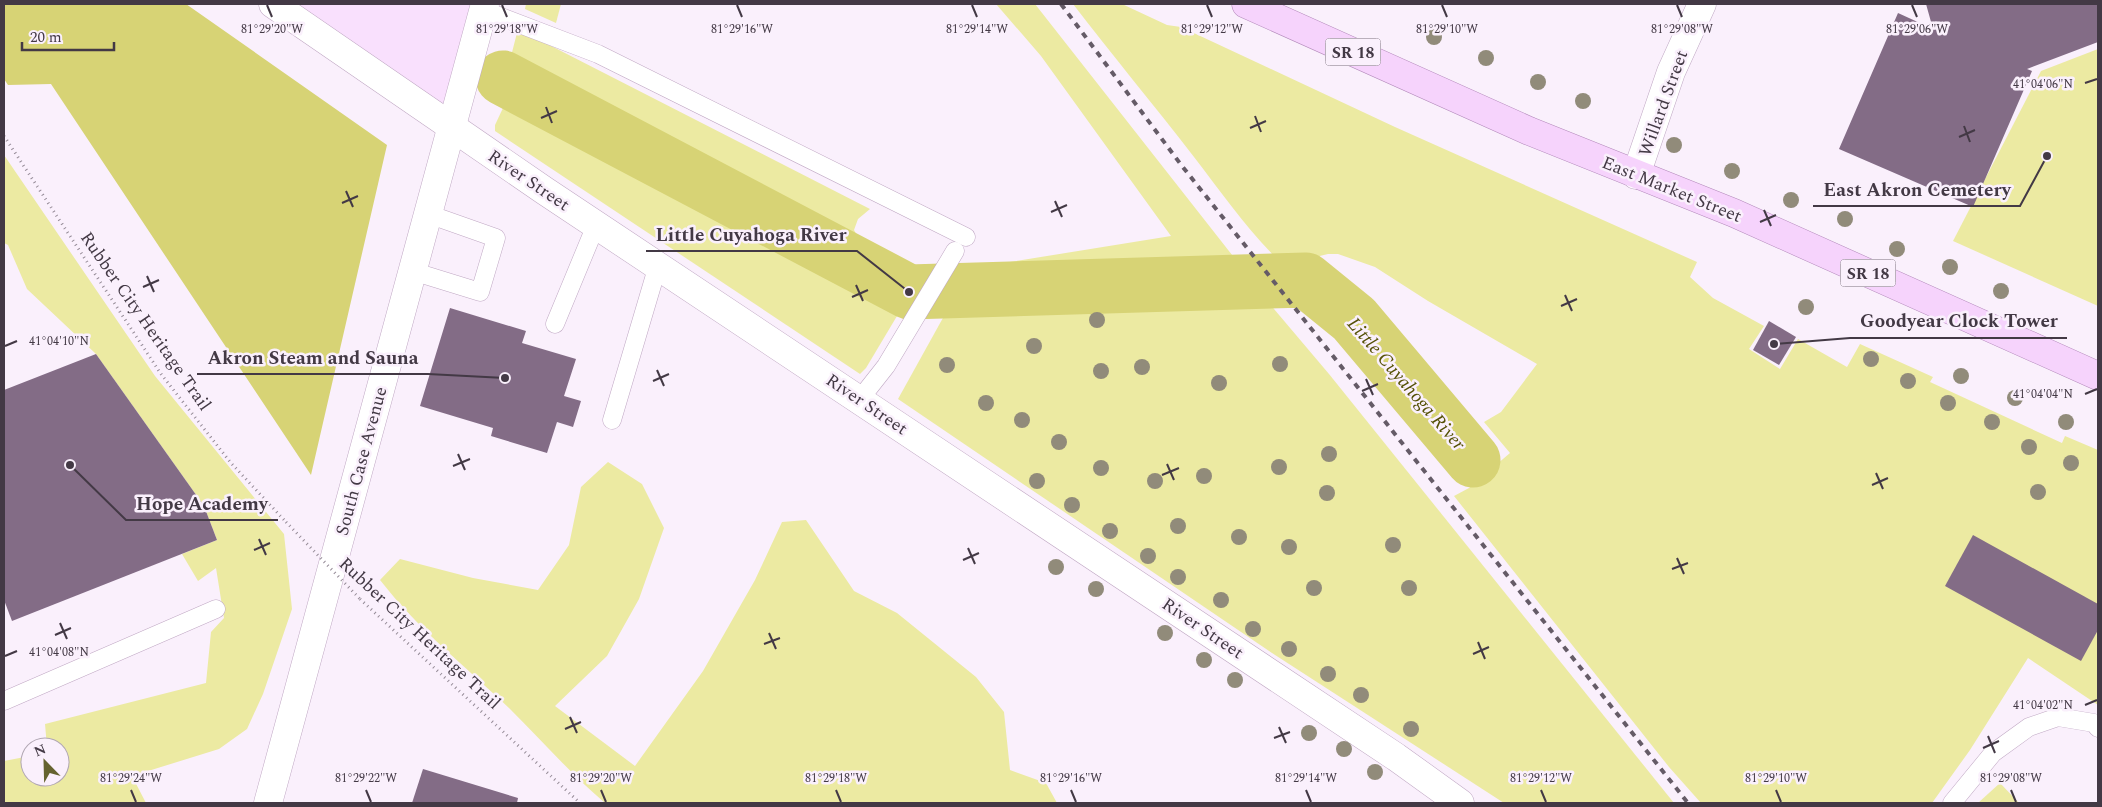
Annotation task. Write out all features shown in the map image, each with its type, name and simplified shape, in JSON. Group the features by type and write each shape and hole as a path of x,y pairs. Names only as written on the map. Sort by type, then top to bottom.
{"main road":[{"name":"East Market Street","path":"1246,4 1529,131 1734,213 2098,376"}],"street":[{"name":"River Street","path":"273,4 596,225 1396,757 1460,803"},
{"name":"Willard Street","path":"1636,175 1671,72 1702,4"},
{"name":"South Case Avenue","path":"268,803 483,11"}],"lane":[{"path":"483,11 598,54 961,244 886,366 860,399"},
{"path":"412,271 480,292 496,238 428,214"},
{"path":"555,324 596,225"},
{"path":"612,420 658,265"},
{"path":"4,701 216,609"},
{"path":"1952,803 1993,753 2029,727 2058,717 2094,723 2098,728"}],"path":[{"name":"Rubber City Heritage Trail","path":"4,136 162,374 231,464 360,599 580,803"}],"shaded area":[{"path":"4,4 186,4 387,145 311,475 51,84 8,85 4,79"},
{"path":"272,4 485,4 452,127"},
{"path":"526,4 561,4 556,23 525,9"},
{"path":"996,4 1035,4 1236,260 1070,281 988,277 964,282 980,263 985,266 1171,236 1041,56"},
{"path":"1073,4 1122,4 1167,25 1181,27 1395,127 1697,262 1690,277 1713,298 1764,326 1749,349 1780,369 1798,339 1847,367 1860,344 1933,377 1930,382 2062,443 2065,436 2098,450 2098,705 2028,658 1970,750 1932,803 1701,803 1669,767 1454,496 1469,488 1510,453 1484,422 1501,412 1537,364 1428,301 1375,267 1338,254 1328,254 1299,261 1278,260 1244,223"},
{"path":"518,29 870,209 858,219 854,230 863,246 851,246 740,181 640,134 523,74 509,64"},
{"path":"2098,49 2098,306 1953,241 2041,71"},
{"path":"503,108 900,311 866,368 860,374 495,131 495,125"},
{"path":"4,155 155,376 284,534 292,609 263,694 247,729 219,749 132,776 146,803 4,803 4,761 20,758 20,787 70,787 70,737 46,737 45,724 206,683 211,632 224,618 216,568 198,581 182,554 217,540 204,506 96,354 27,289 8,245 4,243"},
{"path":"1263,296 1329,374 1674,803 1504,803 1272,653 898,399 949,307"},
{"path":"608,462 642,484 664,528 639,599 607,656 555,706 635,766 703,671 755,580 782,522 806,520 854,591 897,613 976,677 1004,712 1010,770 1046,783 1057,803 605,803 568,769 510,709 427,632 380,580 400,559 473,578 538,590 569,545 581,487"},
{"path":"2000,783 2019,803 1978,803"}],"building":[{"path":"1926,4 2098,4 2098,42 2027,69 2032,71 1973,207 1839,149 1898,13 1933,29"},
{"path":"450,308 526,331 522,343 576,359 564,396 581,401 573,427 557,422 547,453 491,436 493,428 420,406"},
{"path":"1769,321 1796,337 1779,365 1753,350"},
{"path":"96,354 204,506 217,540 12,621 4,600 4,390"},
{"path":"1973,535 2098,604 2098,630 2081,661 1945,586"},
{"path":"423,769 518,798 517,803 412,803"}],"waterway":[{"name":"Little Cuyahoga River","path":"503,78 909,292 1306,280 1354,319 1473,460"}],"railway":[{"path":"1061,4 1182,166 1688,803"}],"place":[{"name":"East Akron Cemetery","path":"2047,156"},
{"name":"Little Cuyahoga River","path":"909,292"},
{"name":"Goodyear Clock Tower","path":"1774,344"},
{"name":"Akron Steam and Sauna","path":"505,378"},
{"name":"Hope Academy","path":"70,465"}]}
